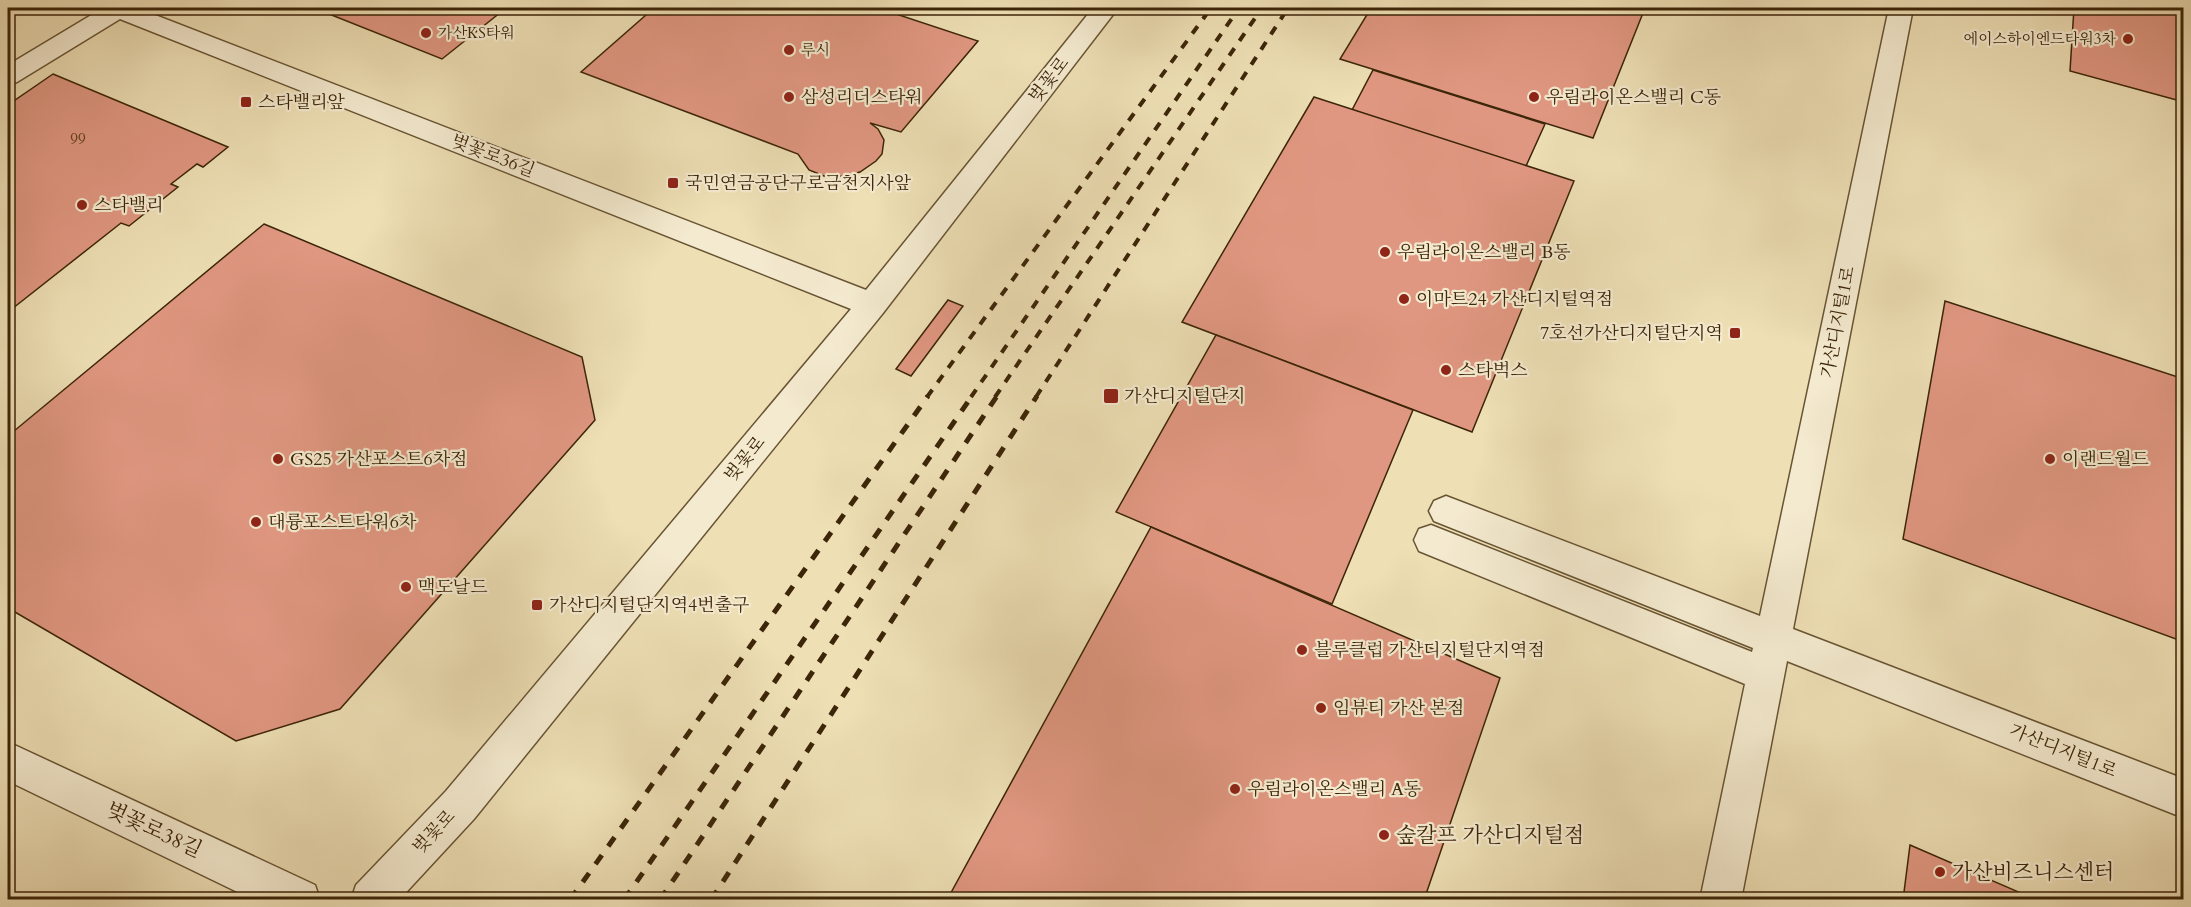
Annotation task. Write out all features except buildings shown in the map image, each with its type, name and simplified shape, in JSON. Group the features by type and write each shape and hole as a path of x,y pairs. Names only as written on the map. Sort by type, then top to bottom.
{"street":[{"name":"벚꽃로36길","path":"118,8 872,305"},
{"path":"8,76 118,8"},
{"name":"벚꽃로","path":"371,900 460,805 872,305 1107,8"},
{"name":"가산디지털1로","path":"1720,900 1901,8"},
{"path":"1767,675 1439,525 1775,637"},
{"name":"가산디지털1로","path":"1775,637 2184,799"},
{"name":"벚꽃로38길","path":"8,761 300,900"}],"railway":[{"path":"927,397 1211,8"},
{"path":"971,397 1239,8"},
{"path":"995,397 1262,8"},
{"path":"1036,397 1288,8"},
{"path":"570,900 928,396"},
{"path":"624,900 972,396"},
{"path":"660,900 997,396"},
{"path":"711,900 1037,396"}],"place":[{"name":"가산KS타워","path":"426,33"},
{"name":"에이스하이엔드타워3차","path":"2128,39"},
{"name":"루시","path":"789,50"},
{"name":"삼성리더스타워","path":"789,97"},
{"name":"우림라이온스밸리 C동","path":"1534,97"},
{"name":"스타밸리앞","path":"246,102"},
{"name":"국민연금공단구로금천지사앞","path":"673,183"},
{"name":"스타밸리","path":"82,205"},
{"name":"우림라이온스밸리 B동","path":"1385,252"},
{"name":"이마트24 가산디지털역점","path":"1404,299"},
{"name":"7호선가산디지털단지역","path":"1735,333"},
{"name":"스타벅스","path":"1446,370"},
{"name":"가산디지털단지","path":"1111,396"},
{"name":"GS25 가산포스트6차점","path":"278,459"},
{"name":"이랜드월드","path":"2050,459"},
{"name":"대륭포스트타워6차","path":"256,522"},
{"name":"맥도날드","path":"406,587"},
{"name":"가산디지털단지역4번출구","path":"537,605"},
{"name":"블루클럽 가산디지털단지역점","path":"1302,650"},
{"name":"임뷰티 가산 본점","path":"1321,708"},
{"name":"우림라이온스밸리 A동","path":"1235,789"},
{"name":"숲칼프 가산디지털점","path":"1384,835"},
{"name":"가산비즈니스센터","path":"1940,872"}]}
